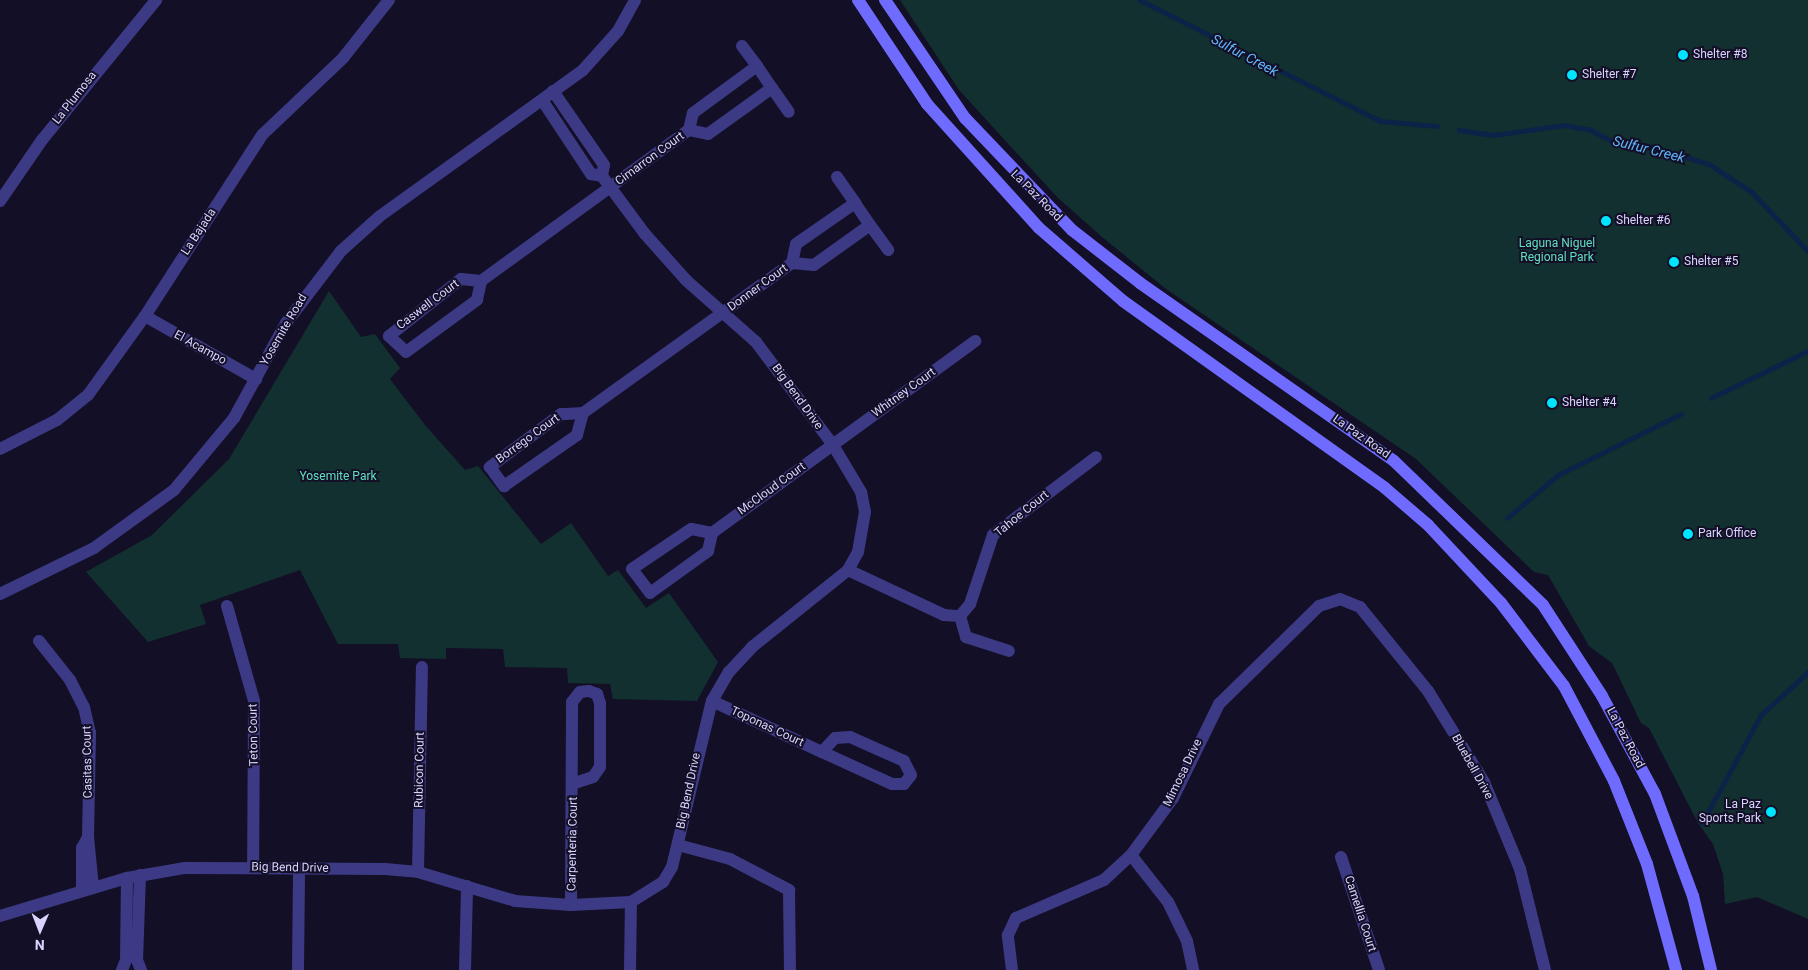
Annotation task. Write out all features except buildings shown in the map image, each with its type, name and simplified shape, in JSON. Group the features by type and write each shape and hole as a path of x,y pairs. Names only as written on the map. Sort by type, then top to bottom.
{"main road":[{"name":"La Paz Road","path":"858,0 927,104 1039,228 1122,301 1385,488 1428,525 1501,603 1564,686 1614,781 1647,864 1676,970"},
{"name":"La Paz Road","path":"885,0 965,118 1072,230 1132,277 1394,461 1543,605 1602,696 1655,794 1693,896 1711,970"}],"street":[{"name":"La Plumosa","path":"0,201 42,140 156,0"},
{"name":"La Bajada","path":"0,450 58,420 88,395 145,316 262,135 344,58 389,0"},
{"name":"Yosemite Road","path":"0,594 94,548 174,490 234,418 307,289 341,251 380,216 553,92 603,50 635,0"},
{"path":"742,46 789,112"},
{"name":"Cimarron Court","path":"611,188 689,130 693,113 756,66"},
{"name":"Cimarron Court","path":"689,130 708,134 772,88"},
{"name":"Big Bend Drive","path":"553,92 604,165 602,176"},
{"name":"Big Bend Drive","path":"0,916 127,878 185,868 253,867 418,872 515,901 571,905 631,902 663,882 672,867 678,845 712,701 729,672 752,647 848,570 858,552 865,512 861,492 832,445 756,342 686,280 602,176 591,174 542,100"},
{"path":"837,177 888,250"},
{"path":"481,281 611,188"},
{"name":"Donner Court","path":"792,263 796,244 855,203"},
{"name":"Donner Court","path":"724,313 792,263 814,265 870,225"},
{"name":"Caswell Court","path":"461,279 481,281 477,300 406,352 389,336 461,279"},
{"name":"Borrego Court","path":"583,413 577,435 504,486 490,467 561,414 583,413 724,313"},
{"name":"El Acampo","path":"145,316 256,379"},
{"name":"Whitney Court","path":"832,445 976,341"},
{"name":"McCloud Court","path":"712,533 832,445"},
{"name":"Tahoe Court","path":"960,616 970,604 993,534 1096,457"},
{"path":"691,528 712,533 708,551 650,593 632,569 691,528"},
{"path":"848,570 944,615 960,616 966,637 1009,651"},
{"name":"Mimosa Drive","path":"1012,970 1010,926 1016,918 1104,880 1131,855 1173,798 1219,704 1319,606 1340,598"},
{"name":"Bluebell Drive","path":"1340,598 1360,607 1428,691 1484,782 1520,869 1545,970"},
{"name":"Teton Court","path":"227,606 254,701 253,867"},
{"name":"Casitas Court","path":"39,641 70,680 84,707 90,733 88,837 82,848 88,889"},
{"name":"Rubicon Court","path":"418,872 422,667"},
{"name":"Carpenteria Court","path":"571,905 574,783 572,702 580,692 589,692 597,694 600,703 600,767 593,777 574,783"},
{"name":"Toponas Court","path":"712,701 822,752 892,784 904,784 911,775 904,761 850,736 835,738 822,752"},
{"path":"678,845 730,859 790,890 790,970"},
{"path":"1131,855 1168,902 1187,940 1193,970"},
{"name":"Camellia Court","path":"1341,857 1379,970"},
{"path":"298,970 299,868"},
{"path":"132,965 140,875"},
{"path":"127,878 132,965"},
{"path":"465,970 466,886"},
{"path":"630,970 631,902"}],"green space":[{"name":"Laguna Niguel Regional Park","path":"900,0 1808,0 1808,919 1757,897 1725,904 1723,874 1713,844 1698,823 1649,728 1641,723 1612,663 1589,646 1548,575 1534,572 1416,459 1166,289 1102,237 1057,197 959,90"},
{"name":"Yosemite Park","path":"329,291 361,337 375,334 400,368 390,379 425,425 465,470 478,466 541,544 571,523 608,576 618,570 646,608 669,593 718,662 697,701 613,699 610,684 568,683 567,668 505,667 503,649 446,648 446,659 400,658 398,644 338,644 300,570 200,605 206,624 148,642 86,572 152,535 229,459"}],"waterway":[{"name":"Sulfur Creek","path":"1140,0 1381,121 1437,126"},
{"name":"Sulfur Creek","path":"1459,130 1494,135 1564,125 1591,130 1615,143 1649,146 1709,164 1752,192 1808,251"},
{"path":"1711,398 1808,351"},
{"path":"1507,518 1558,475 1681,414"},
{"path":"1702,823 1761,715 1808,672"}],"place":[{"name":"Shelter #8","path":"1683,55"},
{"name":"Shelter #7","path":"1572,75"},
{"name":"Shelter #6","path":"1606,221"},
{"name":"Shelter #5","path":"1674,262"},
{"name":"Shelter #4","path":"1552,403"},
{"name":"Park Office","path":"1688,534"},
{"name":"La Paz Sports Park","path":"1771,812"}]}
